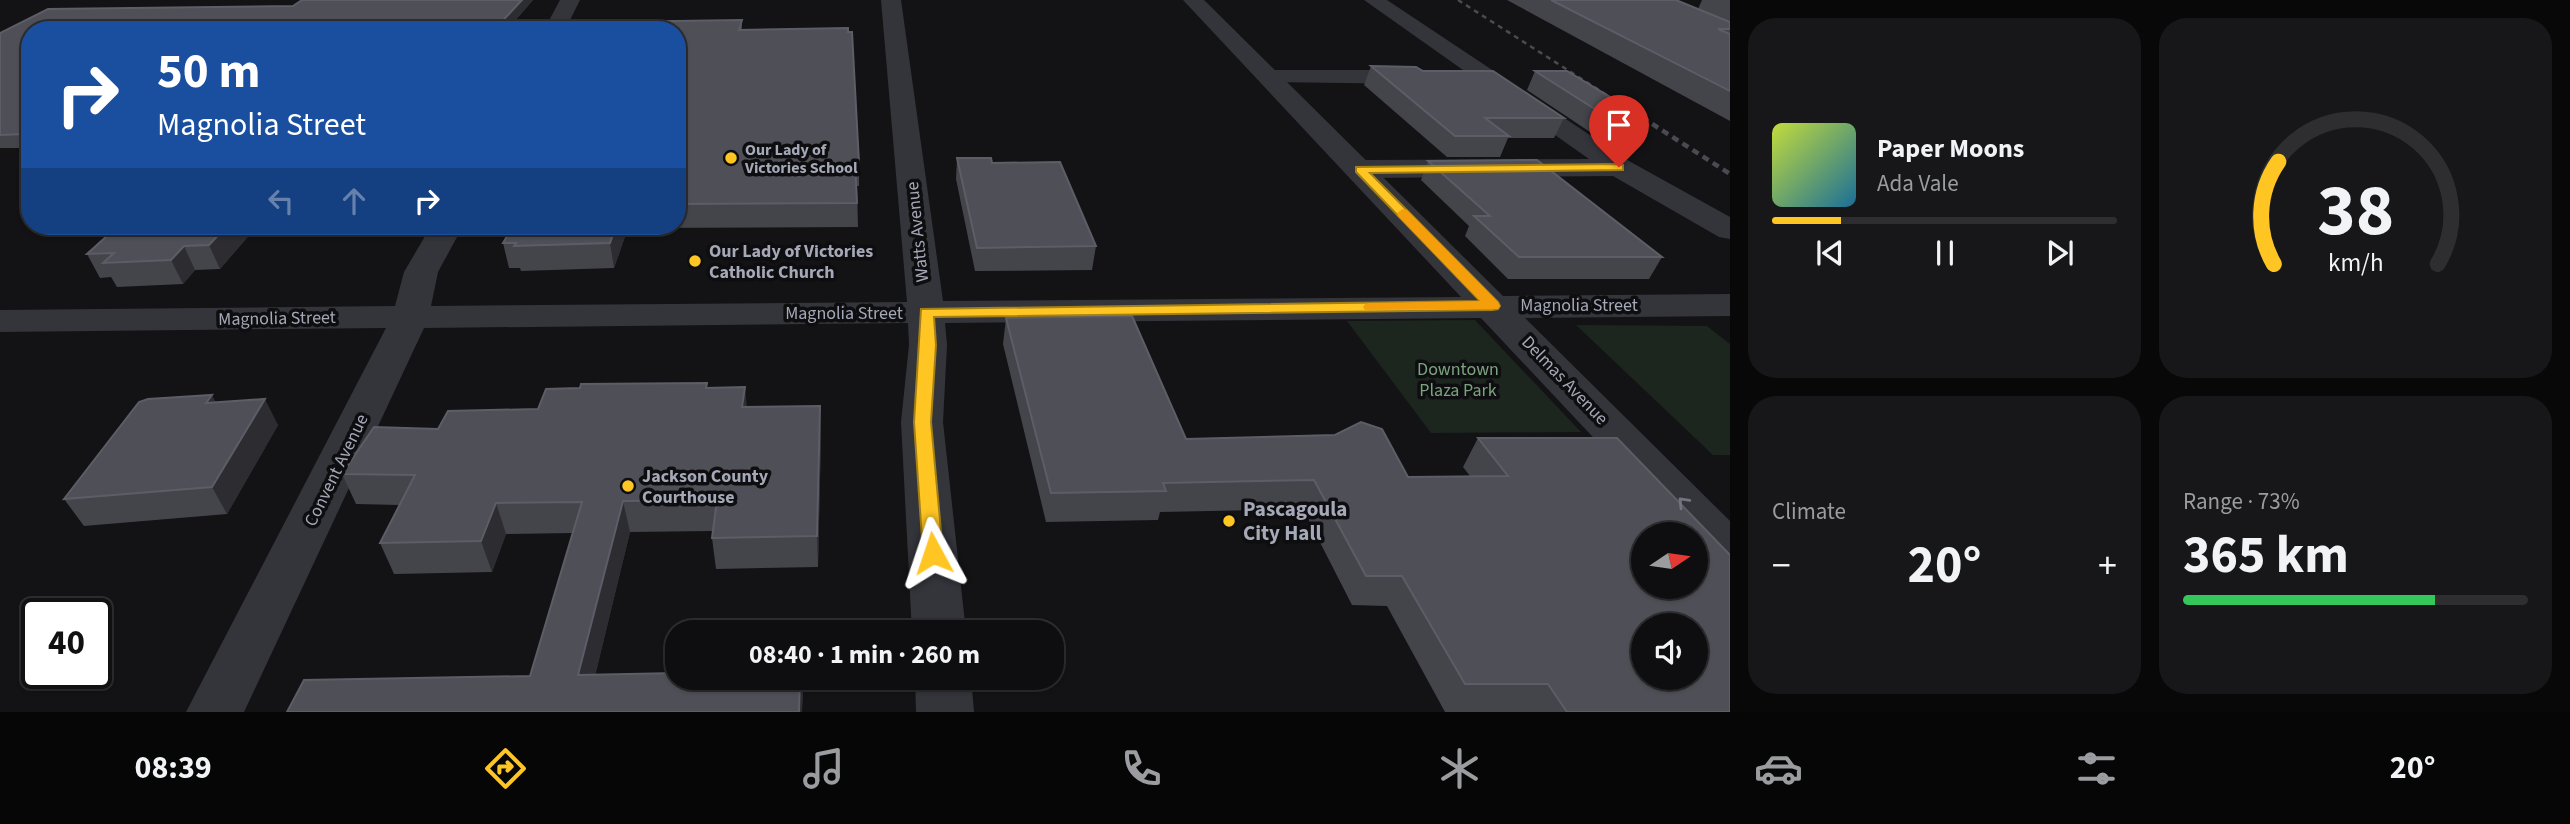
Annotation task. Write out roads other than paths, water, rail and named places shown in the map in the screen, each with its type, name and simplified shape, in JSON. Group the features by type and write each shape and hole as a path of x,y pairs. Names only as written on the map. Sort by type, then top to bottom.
{"street":[{"path":"559,21 570,0"},
{"name":"Watts Avenue","path":"891,0 926,312 928,345 922,422 938,620"},
{"name":"Delmas Avenue","path":"1194,0 1730,551"},
{"path":"1374,0 1619,167 1730,230"},
{"path":"1270,77 1486,76"},
{"path":"1360,169 1619,167"},
{"name":"Convent Avenue","path":"215,712 411,316 421,272 442,235"},
{"name":"Magnolia Street","path":"0,321 1730,305"},
{"path":"944,690 946,712"}],"railway":[{"path":"1458,0 1635,113"},
{"path":"1632,111 1730,174"}],"place":[{"name":"Our Lady of Victories School","path":"731,158"},
{"name":"Our Lady of Victories Catholic Church","path":"695,261"},
{"name":"Jackson County Courthouse","path":"628,486"},
{"name":"Pascagoula City Hall","path":"1229,521"}],"park label":[{"name":"Downtown Plaza Park","path":"1458,379"}]}
